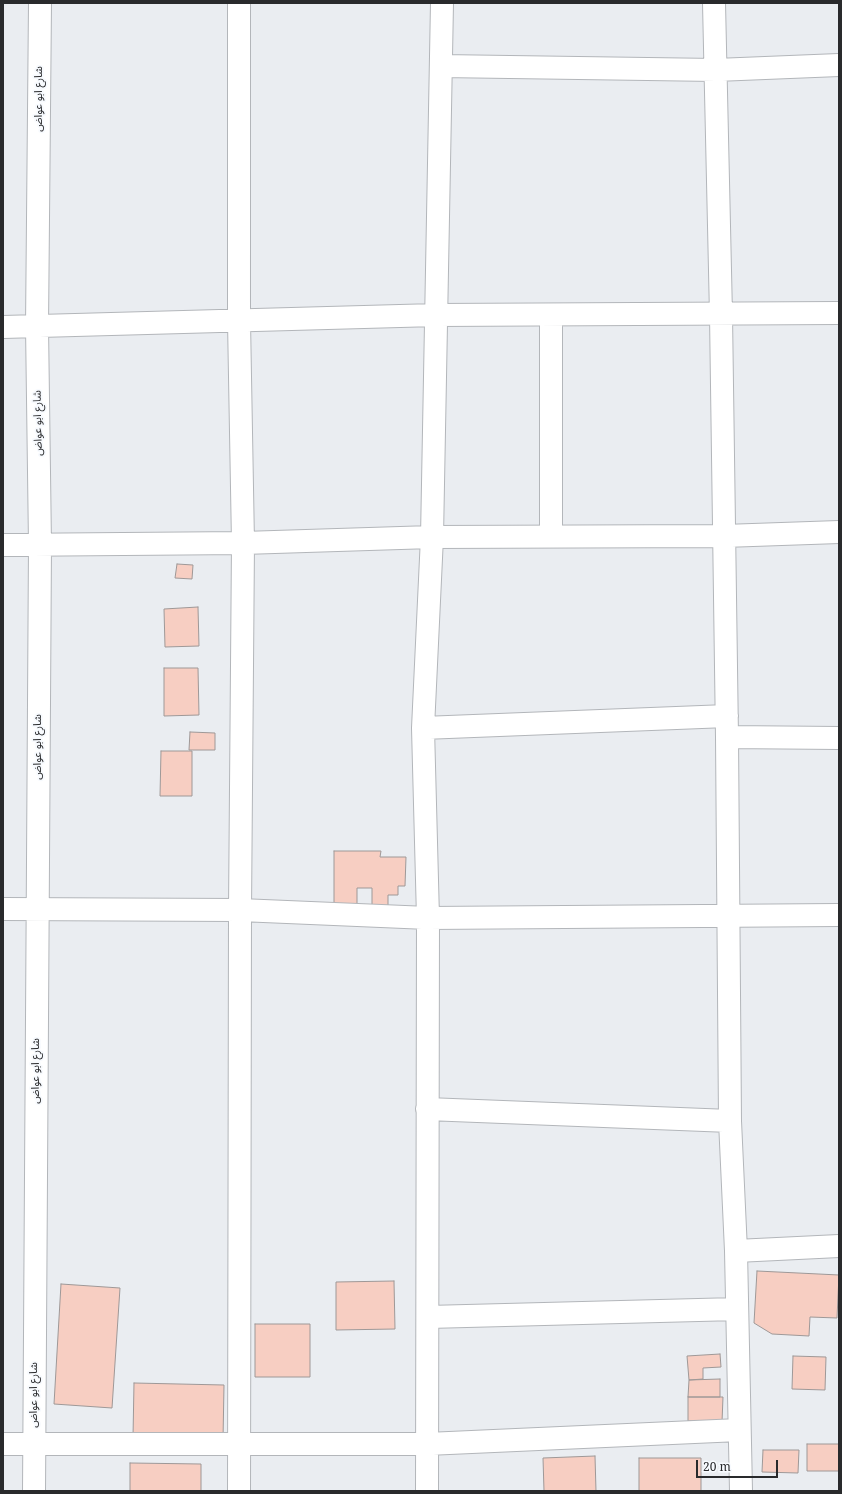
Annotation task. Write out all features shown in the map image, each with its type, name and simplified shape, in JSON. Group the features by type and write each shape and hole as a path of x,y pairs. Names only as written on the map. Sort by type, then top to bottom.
{"street":[{"name":"شارع ابو عواض","path":"34,1491 40,545 37,326 40,3"},
{"path":"239,3 239,321 243,543 240,910 239,1491"},
{"path":"427,1491 428,918 423,728 432,537 442,3"},
{"path":"714,3 721,315 727,726 730,1121 736,1251 739,1430 742,1491"},
{"path":"441,66 716,70 839,65"},
{"path":"3,327 436,315 721,315 839,313"},
{"path":"551,315 552,536"},
{"path":"3,545 243,543 432,537 724,536 839,532"},
{"path":"423,728 727,726 839,738"},
{"path":"3,910 240,910 428,918 839,915"},
{"path":"427,1109 730,1121"},
{"path":"736,1251 839,1246"},
{"path":"428,1317 737,1309"},
{"path":"3,1444 427,1444 739,1430"}],"building":[{"path":"177,564 193,565 192,579 175,578"},
{"path":"198,607 199,646 165,647 164,609"},
{"path":"164,668 198,668 199,715 164,716"},
{"path":"190,732 215,733 215,750 189,750"},
{"path":"161,751 192,751 192,796 160,796"},
{"path":"334,851 381,851 380,857 406,857 405,886 398,886 398,895 388,895 388,909 372,909 372,888 357,888 357,912 334,912"},
{"path":"757,1271 839,1275 837,1318 810,1317 809,1336 772,1334 754,1323"},
{"path":"394,1281 395,1329 336,1330 336,1282"},
{"path":"61,1284 120,1288 112,1408 54,1404"},
{"path":"255,1324 310,1324 310,1377 255,1377"},
{"path":"720,1354 721,1367 703,1368 703,1379 689,1380 687,1356"},
{"path":"793,1356 826,1357 825,1390 792,1389"},
{"path":"720,1379 720,1397 688,1397 689,1380"},
{"path":"134,1383 224,1385 223,1440 133,1437"},
{"path":"688,1397 723,1397 722,1422 688,1421"},
{"path":"807,1444 839,1444 839,1471 807,1471"},
{"path":"763,1450 799,1450 798,1473 762,1472"},
{"path":"595,1456 596,1491 544,1491 543,1458"},
{"path":"639,1458 701,1458 701,1491 639,1491"},
{"path":"130,1463 201,1464 201,1491 130,1491"}]}
